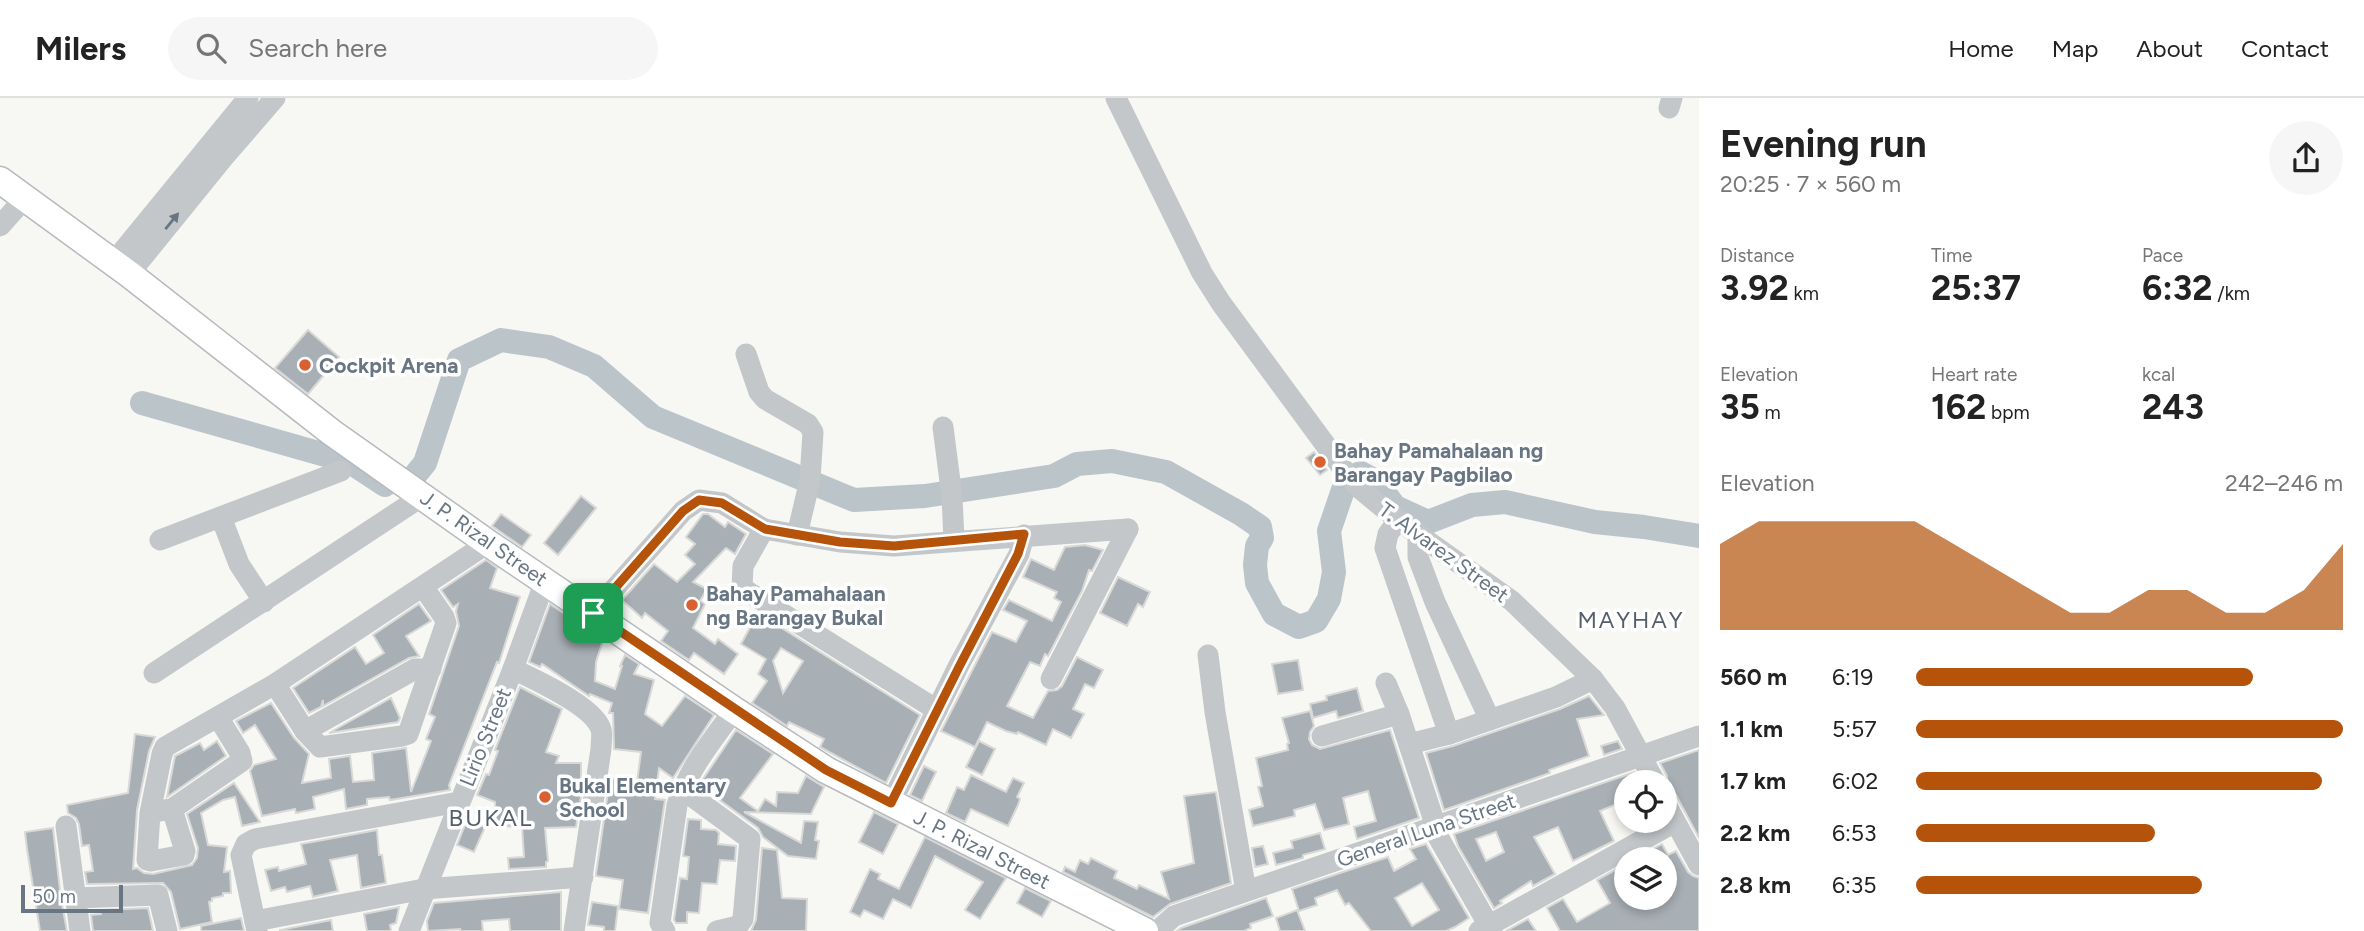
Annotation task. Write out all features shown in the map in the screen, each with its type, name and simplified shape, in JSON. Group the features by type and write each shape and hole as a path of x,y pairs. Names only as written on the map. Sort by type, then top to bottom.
{"main road":[{"name":"J. P. Rizal Street","path":"0,180 121,269 331,432 424,495 488,543 734,710 826,770 1145,931"}],"street":[{"path":"217,151 248,98"},
{"path":"121,269 217,151 275,98"},
{"name":"T. Alvarez Street","path":"1116,98 1214,293 1343,470 1359,488 1398,520 1512,601 1593,679 1615,708 1649,770"},
{"path":"0,226 25,198"},
{"path":"746,355 759,392 765,399 808,424 813,432 809,484 797,534"},
{"path":"943,427 952,497 954,540"},
{"path":"160,540 341,471"},
{"path":"154,673 424,495"},
{"path":"593,613 683,511 699,500 722,503 765,529 840,542 894,546 1024,534 1128,529 1051,679"},
{"path":"221,517 239,564 264,602"},
{"path":"1398,520 1388,534 1385,548 1449,734"},
{"path":"765,529 743,566 742,588 937,710"},
{"path":"891,803 1018,554 1024,534"},
{"path":"1418,535 1418,557 1435,602 1490,720"},
{"path":"172,809 184,855 147,860 150,813 165,747 275,684 488,543"},
{"name":"Lirio Street","path":"409,931 545,581"},
{"path":"275,684 316,744 325,747 408,734 446,623 424,587"},
{"path":"1208,654 1215,712 1246,891"},
{"path":"305,731 415,669 431,669"},
{"path":"513,669 540,681 588,711 601,727 601,749 574,931"},
{"path":"1409,744 1449,734 1556,697 1593,679"},
{"path":"1387,683 1409,744 1434,828 1486,929 1656,833"},
{"path":"665,931 660,923 677,805 692,770 734,710"},
{"path":"1322,736 1399,714"},
{"path":"150,813 172,809 242,761 218,717"},
{"name":"General Luna Street","path":"1157,931 1174,916 1699,736"},
{"path":"682,789 750,839 743,919 738,926 718,931"},
{"path":"459,802 255,839 246,844 241,855 256,926 424,888 583,877"},
{"path":"66,826 80,931"},
{"path":"1677,826 1699,865"},
{"path":"74,898 158,895 167,931"}],"building":[{"name":"Cockpit Arena","path":"308,330 339,357 308,394 275,368"},
{"path":"1314,452 1327,470 1320,475 1306,458"},
{"path":"581,496 596,508 558,555 544,543"},
{"path":"501,514 531,535 522,547 492,526"},
{"path":"703,514 708,514 725,527 728,522 746,534 735,554 726,548 693,582 707,589 700,601 705,604 693,628 715,644 718,639 738,654 724,674 694,653 689,660 661,641 668,631 645,613 642,618 622,600 654,564 677,582 695,564 685,555 695,544 686,537"},
{"path":"1085,545 1103,550 1092,571 1089,570 1082,591 1048,656 1045,654 1040,666 1030,662 1007,706 1033,718 1048,691 1062,686 1077,657 1103,670 1094,688 1085,684 1073,709 1084,714 1071,738 1053,729 1046,745 987,722 975,747 941,731 992,632 1016,642 1027,621 1003,610 1009,600 1052,621 1061,602 1054,598 1057,592 1023,577 1031,559 1054,570 1065,547"},
{"path":"486,560 497,568 490,588 520,597 499,663 497,662 449,785 450,790 390,800 389,797 367,799 367,805 346,809 344,789 313,797 315,809 296,813 295,809 262,816 250,771 254,765 276,759 255,725 243,733 236,721 271,703 294,738 309,754 302,783 331,778 329,759 350,756 353,782 374,780 372,753 406,748 411,792 431,741 426,739 435,717 429,714 459,626 456,611 458,604 453,607 441,590"},
{"path":"1118,577 1150,592 1143,607 1138,604 1127,626 1100,613"},
{"path":"419,604 431,621 406,636 419,656 409,658 323,706 323,700 321,707 309,713 293,688 355,647 366,664 384,653 373,635"},
{"path":"550,604 582,626 579,631 603,640 596,662 595,681 615,689 625,655 639,664 634,674 654,680 645,714 662,726 685,696 714,715 673,778 659,768 655,799 665,800 648,913 619,909 623,880 596,876 610,778 637,782 641,752 614,749 613,713 609,713 612,703 590,694 589,696 542,664 540,667 529,662"},
{"path":"758,613 920,715 886,783 820,747 824,739 789,722 787,726 752,703 767,681 758,674 766,659 741,644","holes":["781,648 803,661 783,693 773,661"]},
{"path":"1298,660 1303,690 1278,694 1272,664"},
{"path":"520,687 562,709 546,752 559,756 556,763 581,763 581,797 576,827 545,828 548,861 546,867 509,869 508,858 524,857 522,827 496,826 495,802 477,795 486,774 489,775 498,751 495,750"},
{"path":"1357,688 1363,711 1338,718 1336,711 1313,718 1310,704 1327,700 1326,696"},
{"path":"1589,696 1604,715 1577,719 1589,756 1549,770 1550,773 1444,810 1426,753 1560,709"},
{"path":"391,698 400,718 398,722 329,733"},
{"path":"1310,711 1314,726 1309,739 1312,745 1320,749 1390,730 1419,818 1357,839 1354,827 1376,821 1368,791 1343,798 1349,824 1324,830 1315,804 1294,810 1295,816 1253,826 1249,810 1263,806 1258,787 1262,786 1256,758 1288,750 1289,743 1282,718"},
{"path":"736,730 773,754 740,798 758,811 765,799 776,806 777,792 798,793 806,776 824,787 811,814 744,812 801,843 804,821 818,822 816,859 788,856 763,837 758,828 699,785"},
{"path":"135,734 155,737 149,751 137,810 133,869 153,874 192,865 197,858 198,848 187,814 234,783 260,822 242,826 235,797 223,800 201,813 208,845 227,847 224,872 230,871 231,893 223,893 223,896 212,898 209,902 212,922 180,929 171,892 163,883 87,884 85,872 93,871 89,845 82,846 79,824 76,818 68,813 67,805 128,793"},
{"path":"217,741 226,756 167,797 175,756 200,743 204,750"},
{"path":"979,741 995,749 982,775 966,767"},
{"path":"1618,741 1622,749 1604,755 1601,746"},
{"path":"1699,750 1699,838 1677,797 1677,770 1664,770 1660,763"},
{"path":"924,766 936,772 922,801 910,795"},
{"path":"971,775 1006,792 1013,778 1024,783 1008,826 971,809 965,822 946,813 957,787 964,790"},
{"path":"1614,779 1614,805 1600,811 1614,841 1573,861 1558,827 1534,837 1555,874 1533,886 1531,881 1500,901 1502,903 1494,908 1458,846 1454,834","holes":["1496,832 1504,852 1486,861 1476,839"]},
{"path":"1216,792 1231,883 1170,904 1153,917 1063,872 1065,867 1075,872 1080,860 1088,864 1091,858 1117,871 1114,878 1137,889 1139,885 1169,899 1161,872 1194,863 1184,796"},
{"path":"874,812 898,824 883,854 859,842"},
{"path":"688,819 701,820 701,829 716,830 719,833 718,844 736,846 735,861 720,860 717,884 702,883 699,913 687,912 687,923 676,923 674,920 680,878 687,879 689,857 683,856"},
{"path":"467,820 485,827 474,852 457,845"},
{"path":"53,828 67,931 40,931 27,849 25,832"},
{"path":"377,830 379,855 382,855 386,883 361,888 357,855 330,860 338,891 313,897 310,886 287,892 285,887 271,891 265,870 278,867 279,871 306,864 301,844"},
{"path":"1320,833 1325,849 1276,865 1273,853 1293,848 1291,841"},
{"path":"925,837 1006,878 980,919 965,910 983,882 935,856 911,908 893,899 883,919 864,910 860,917 850,912 870,869 880,874 878,879 899,889"},
{"path":"1426,844 1469,918 1446,931 1371,931 1349,903 1345,905 1337,890 1315,898 1317,905 1299,911 1292,889 1388,857 1394,871 1416,859 1410,849","holes":["1422,883 1439,910 1412,926 1395,898"]},
{"path":"1263,846 1268,864 1255,867 1252,848"},
{"path":"762,848 777,850 782,898 807,899 806,931 751,931 756,920"},
{"path":"1677,853 1688,872 1699,878 1699,931 1560,931 1547,908 1563,899 1577,922 1610,903 1597,880 1614,871 1614,910 1677,910"},
{"path":"1025,888 1051,901 1042,917 1017,903"},
{"path":"561,892 561,931 510,931 509,919 482,921 483,931 428,931 427,921 434,903"},
{"path":"1266,898 1273,916 1250,924 1251,928 1244,931 1177,931 1181,928"},
{"path":"592,902 618,906 615,931 604,931 604,927 588,925"},
{"path":"399,907 396,923 390,925 391,931 367,931 364,914"},
{"path":"148,908 153,931 93,931 91,915 101,914 101,910"},
{"path":"1297,910 1305,931 1280,931 1276,918"},
{"path":"241,918 244,931 201,931 201,926"},
{"path":"1528,919 1536,931 1506,931"},
{"path":"331,920 333,931 280,931 280,930"}],"waterway":[{"path":"412,479 425,463 459,360 501,340 549,347 594,366 653,417 854,500 925,496 1054,476 1077,464 1112,461 1166,472 1260,527 1262,538 1257,546 1255,565 1257,583 1274,614 1299,627 1316,621 1329,599 1334,572 1329,531 1343,490 1353,476 1361,473 1376,481 1395,507 1428,522 1472,505 1505,502 1595,522 1699,536"},
{"path":"142,403 350,462 385,485"}],"place":[{"name":"Cockpit Arena","path":"305,365"},
{"name":"Bahay Pamahalaan ng Barangay Pagbilao","path":"1320,462"},
{"name":"Bahay Pamahalaan ng Barangay Bukal","path":"692,605"},
{"name":"Bukal Elementary School","path":"545,797"}],"district":[{"name":"MAYHAY","path":"1631,620"},
{"name":"BUKAL","path":"491,817"}],"route":[{"path":"699,500 722,503 765,529 840,542 894,546 1024,534 1018,554 891,803 826,770 593,613 683,511 699,500"}]}
